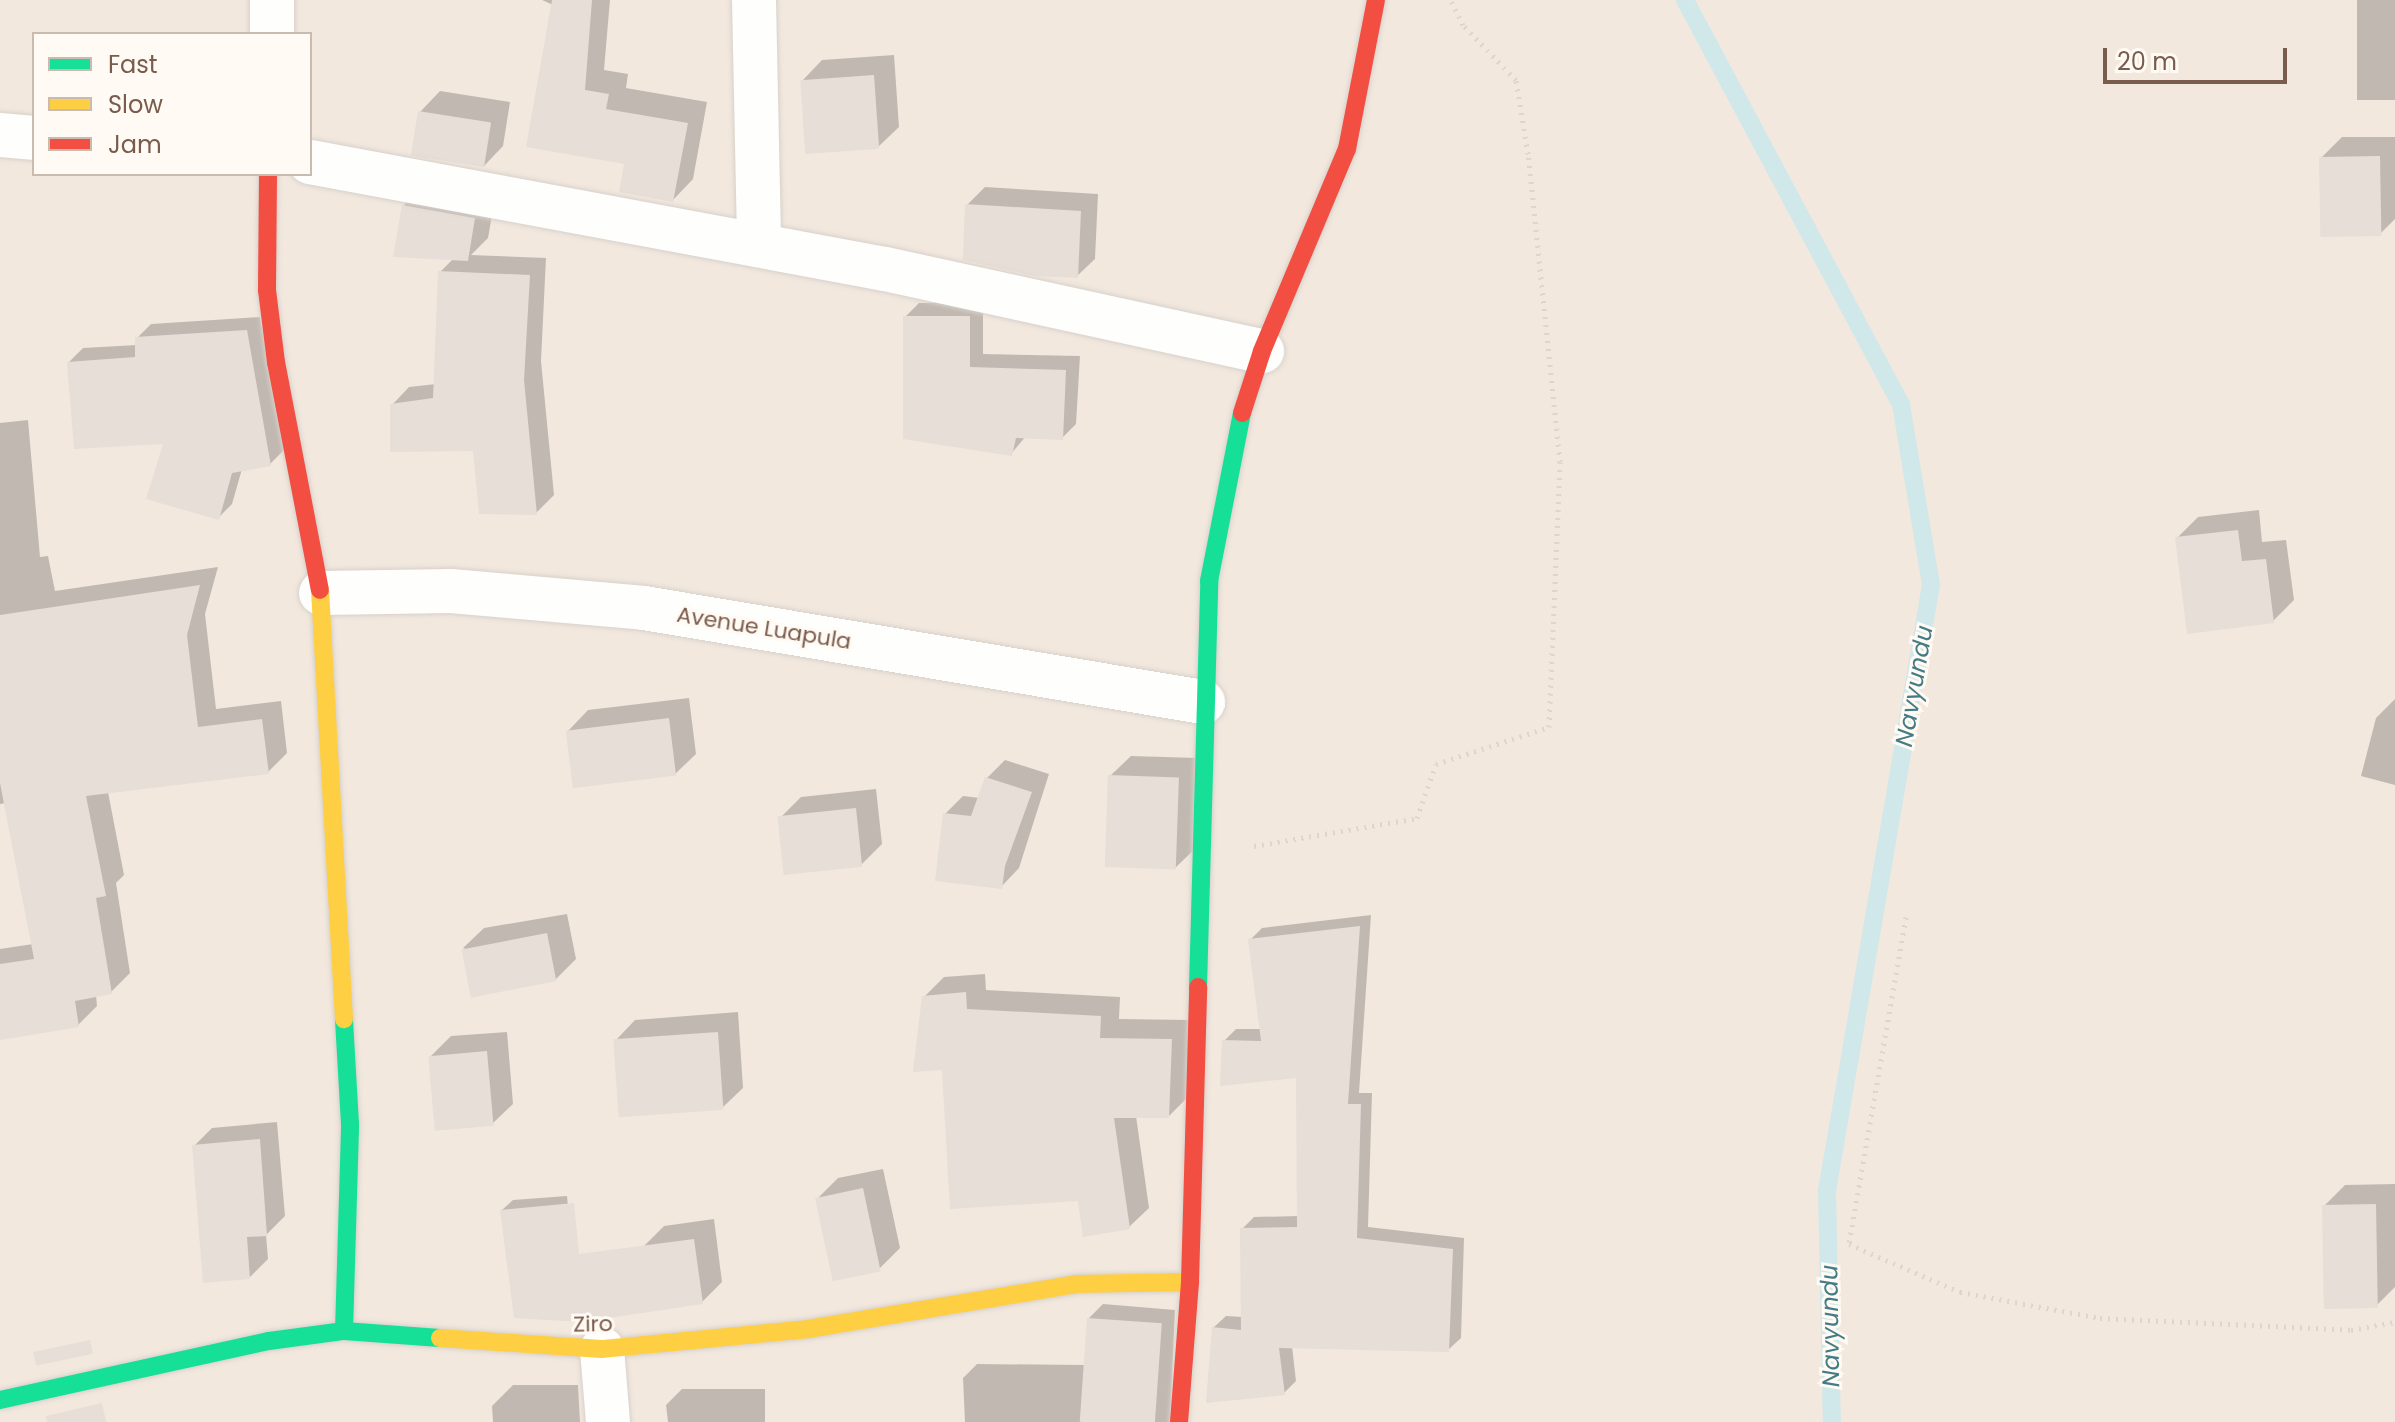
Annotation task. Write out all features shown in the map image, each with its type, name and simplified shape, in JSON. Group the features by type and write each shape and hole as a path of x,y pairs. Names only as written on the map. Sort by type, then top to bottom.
{"street":[{"path":"272,0 272,32"},
{"path":"754,0 759,245"},
{"path":"1179,1422 1190,1282 1202,855 1203,702 1209,581 1221,505 1262,351 1347,149 1376,0"},
{"path":"0,135 32,138"},
{"path":"312,162 759,245 1262,351"},
{"path":"268,176 267,290 274,348 321,593 350,1124 344,1331"},
{"name":"Avenue Luapula","path":"321,593 451,591 644,608 1203,702"},
{"name":"Ziro","path":"0,1400 269,1341 344,1331 534,1349 602,1349 808,1329 1076,1284 1190,1282"},
{"path":"602,1349 608,1422"}],"path":[{"path":"1202,855 1417,818 1436,764 1549,727 1560,462 1528,154 1516,80 1463,25 1451,0"},
{"path":"1906,917 1849,1244 1960,1292 2100,1318 2351,1330 2395,1322"}],"shaded area":[{"path":"0,0 2395,0 2395,1422 0,1422"}],"building":[{"path":"552,0 592,0 585,90 609,94 606,109 688,123 673,202 619,192 624,164 526,147"},
{"path":"874,75 879,149 805,154 800,80"},
{"path":"418,111 491,123 484,167 411,155"},
{"path":"2380,156 2381,236 2320,237 2319,157"},
{"path":"965,204 1081,211 1078,278 1035,276 963,260"},
{"path":"402,205 475,218 468,261 393,257"},
{"path":"438,271 530,275 524,380 537,515 479,514 473,451 390,452 390,404 433,398"},
{"path":"903,316 970,316 970,367 1066,370 1063,440 1016,438 1012,456 903,439"},
{"path":"247,330 271,466 232,473 219,520 146,499 163,444 74,449 67,362 135,357 135,337"},
{"path":"2238,530 2242,561 2266,559 2274,623 2187,634 2175,537"},
{"path":"200,585 187,635 198,727 262,719 269,774 86,796 106,896 96,898 112,994 75,1001 79,1027 0,1040 0,964 34,959 0,783 0,615"},
{"path":"669,718 676,776 573,788 566,731"},
{"path":"1108,775 1179,777 1176,869 1105,867"},
{"path":"985,777 1032,792 1005,866 1002,889 935,881 943,813 971,816"},
{"path":"856,808 862,867 784,875 777,816"},
{"path":"1360,926 1348,1104 1361,1104 1357,1238 1453,1249 1449,1352 1279,1348 1285,1395 1206,1403 1212,1327 1241,1330 1240,1228 1297,1227 1296,1078 1220,1086 1222,1040 1261,1041 1248,939"},
{"path":"547,933 556,981 471,998 462,950"},
{"path":"966,992 967,1009 1101,1016 1100,1038 1172,1039 1169,1118 1114,1118 1130,1229 1083,1237 1078,1201 950,1209 942,1070 913,1072 922,996"},
{"path":"718,1032 723,1110 619,1117 613,1039"},
{"path":"487,1051 494,1126 435,1131 428,1056"},
{"path":"260,1139 267,1236 247,1237 250,1279 203,1283 192,1145"},
{"path":"863,1188 881,1271 833,1281 815,1198"},
{"path":"574,1203 579,1254 694,1239 703,1304 581,1322 514,1318 500,1210"},
{"path":"2376,1204 2378,1308 2324,1309 2322,1205"},
{"path":"1087,1318 1162,1323 1155,1422 1080,1422"},
{"path":"90,1340 93,1354 36,1366 33,1352"},
{"path":"102,1403 106,1422 47,1422 46,1416"}],"waterway":[{"name":"Navyundu","path":"1685,0 1901,404 1931,585 1827,1191 1832,1422"}],"traffic: fast":[{"path":"1198,987 1209,581 1242,413"},
{"path":"344,1019 350,1124 344,1331"},
{"path":"0,1400 269,1341 344,1331 440,1338"}],"traffic: slow":[{"path":"320,590 344,1019"},
{"path":"440,1338 602,1349 808,1329 1076,1284 1190,1282"}],"traffic: jam":[{"path":"1242,413 1262,351 1347,149 1376,0"},
{"path":"268,176 267,290 276,362 320,590"},
{"path":"1179,1422 1190,1282 1198,987"}]}
